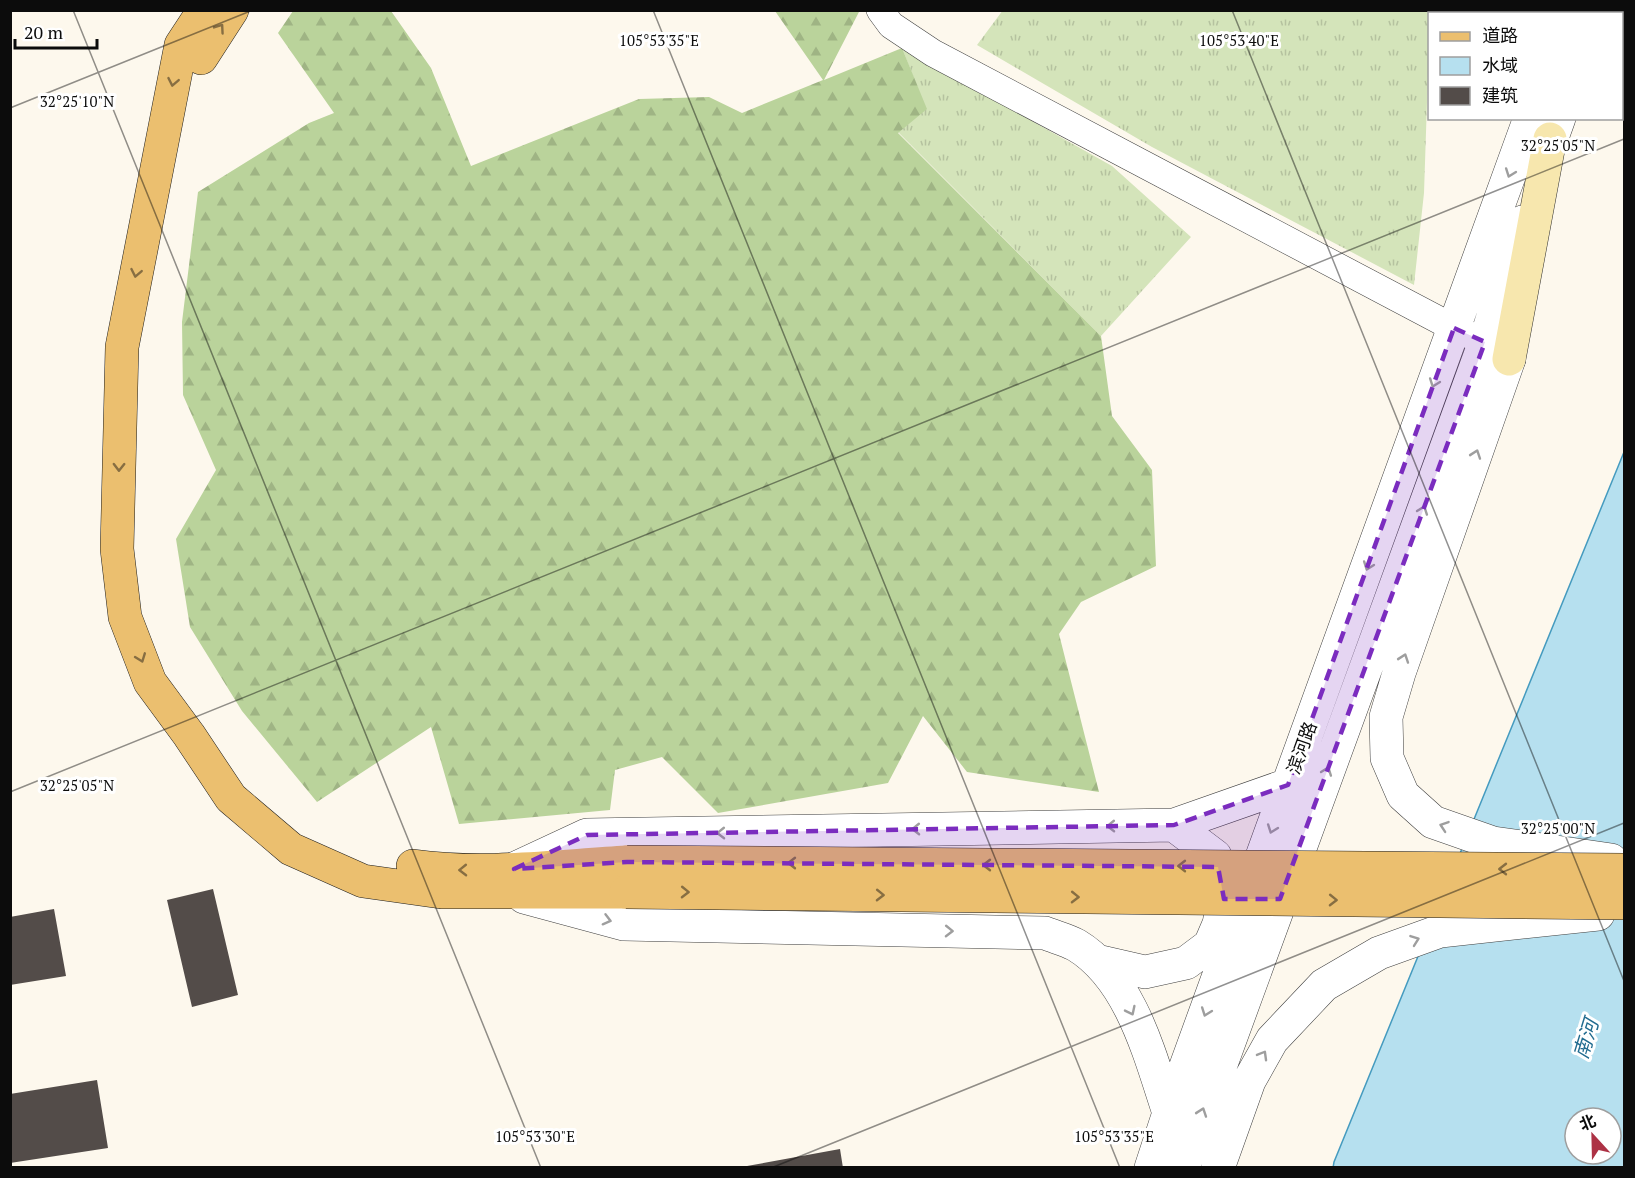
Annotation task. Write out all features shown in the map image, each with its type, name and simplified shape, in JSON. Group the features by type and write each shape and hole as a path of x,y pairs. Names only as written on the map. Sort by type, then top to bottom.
{"main road":[{"path":"204,10 181,45 122,346 117,549 125,617 150,682 231,798 291,849 363,881 441,892 512,881 626,877 1624,870"},
{"path":"232,10 202,54 144,349 140,549 147,612 170,671 248,782 303,829 370,860 512,881"},
{"path":"1497,351 1546,125"},
{"path":"626,877 1624,903"}],"street":[{"path":"880,10 891,25 933,52 1497,351 1386,717 1387,758 1403,795 1433,822 1493,843 1624,862"},
{"name":"滨河路","path":"1151,1167 1454,328 1546,125"},
{"name":"滨河路","path":"1183,1167 1497,351"},
{"path":"512,881 587,835 1174,825 1288,785"},
{"path":"1097,962 1145,972 1186,963 1210,945 1219,924 1225,893 1215,856 1174,825"},
{"path":"512,881 624,924 1045,933 1075,945 1097,962 1121,991 1142,1035 1169,1113"},
{"path":"1218,1167 1249,1081 1272,1040 1324,985 1379,953 1440,931 1624,911"}],"highlighted area":[{"path":"1454,328 1485,342 1280,899 1224,899 1218,867 627,862 514,869 587,835 1174,825 1288,785"}],"green space":[{"path":"860,10 824,80 902,48 927,109 898,133 1101,336 1112,416 1152,470 1156,566 1081,602 1059,634 1099,792 967,772 923,716 888,783 718,813 662,757 615,770 610,810 459,824 431,727 317,802 242,711 190,627 176,539 216,470 183,395 182,322 198,192 309,123 334,113 278,33 293,11 391,11 431,68 471,166 639,99 709,97 742,113 823,80 775,11"},
{"path":"1003,10 1430,11 1428,12 1424,193 1414,285 1152,147 977,45"},
{"path":"902,48 1112,166 1191,237 1101,336 898,132 926,109"}],"water":[{"name":"南河","path":"1624,452 1624,1167 1333,1168 1334,1162"}],"building":[{"path":"213,889 238,995 192,1007 167,900"},
{"path":"54,909 66,976 10,985 10,917"},
{"path":"97,1080 108,1148 10,1163 10,1094"},
{"path":"840,1149 843,1168 747,1168 747,1166"}]}
